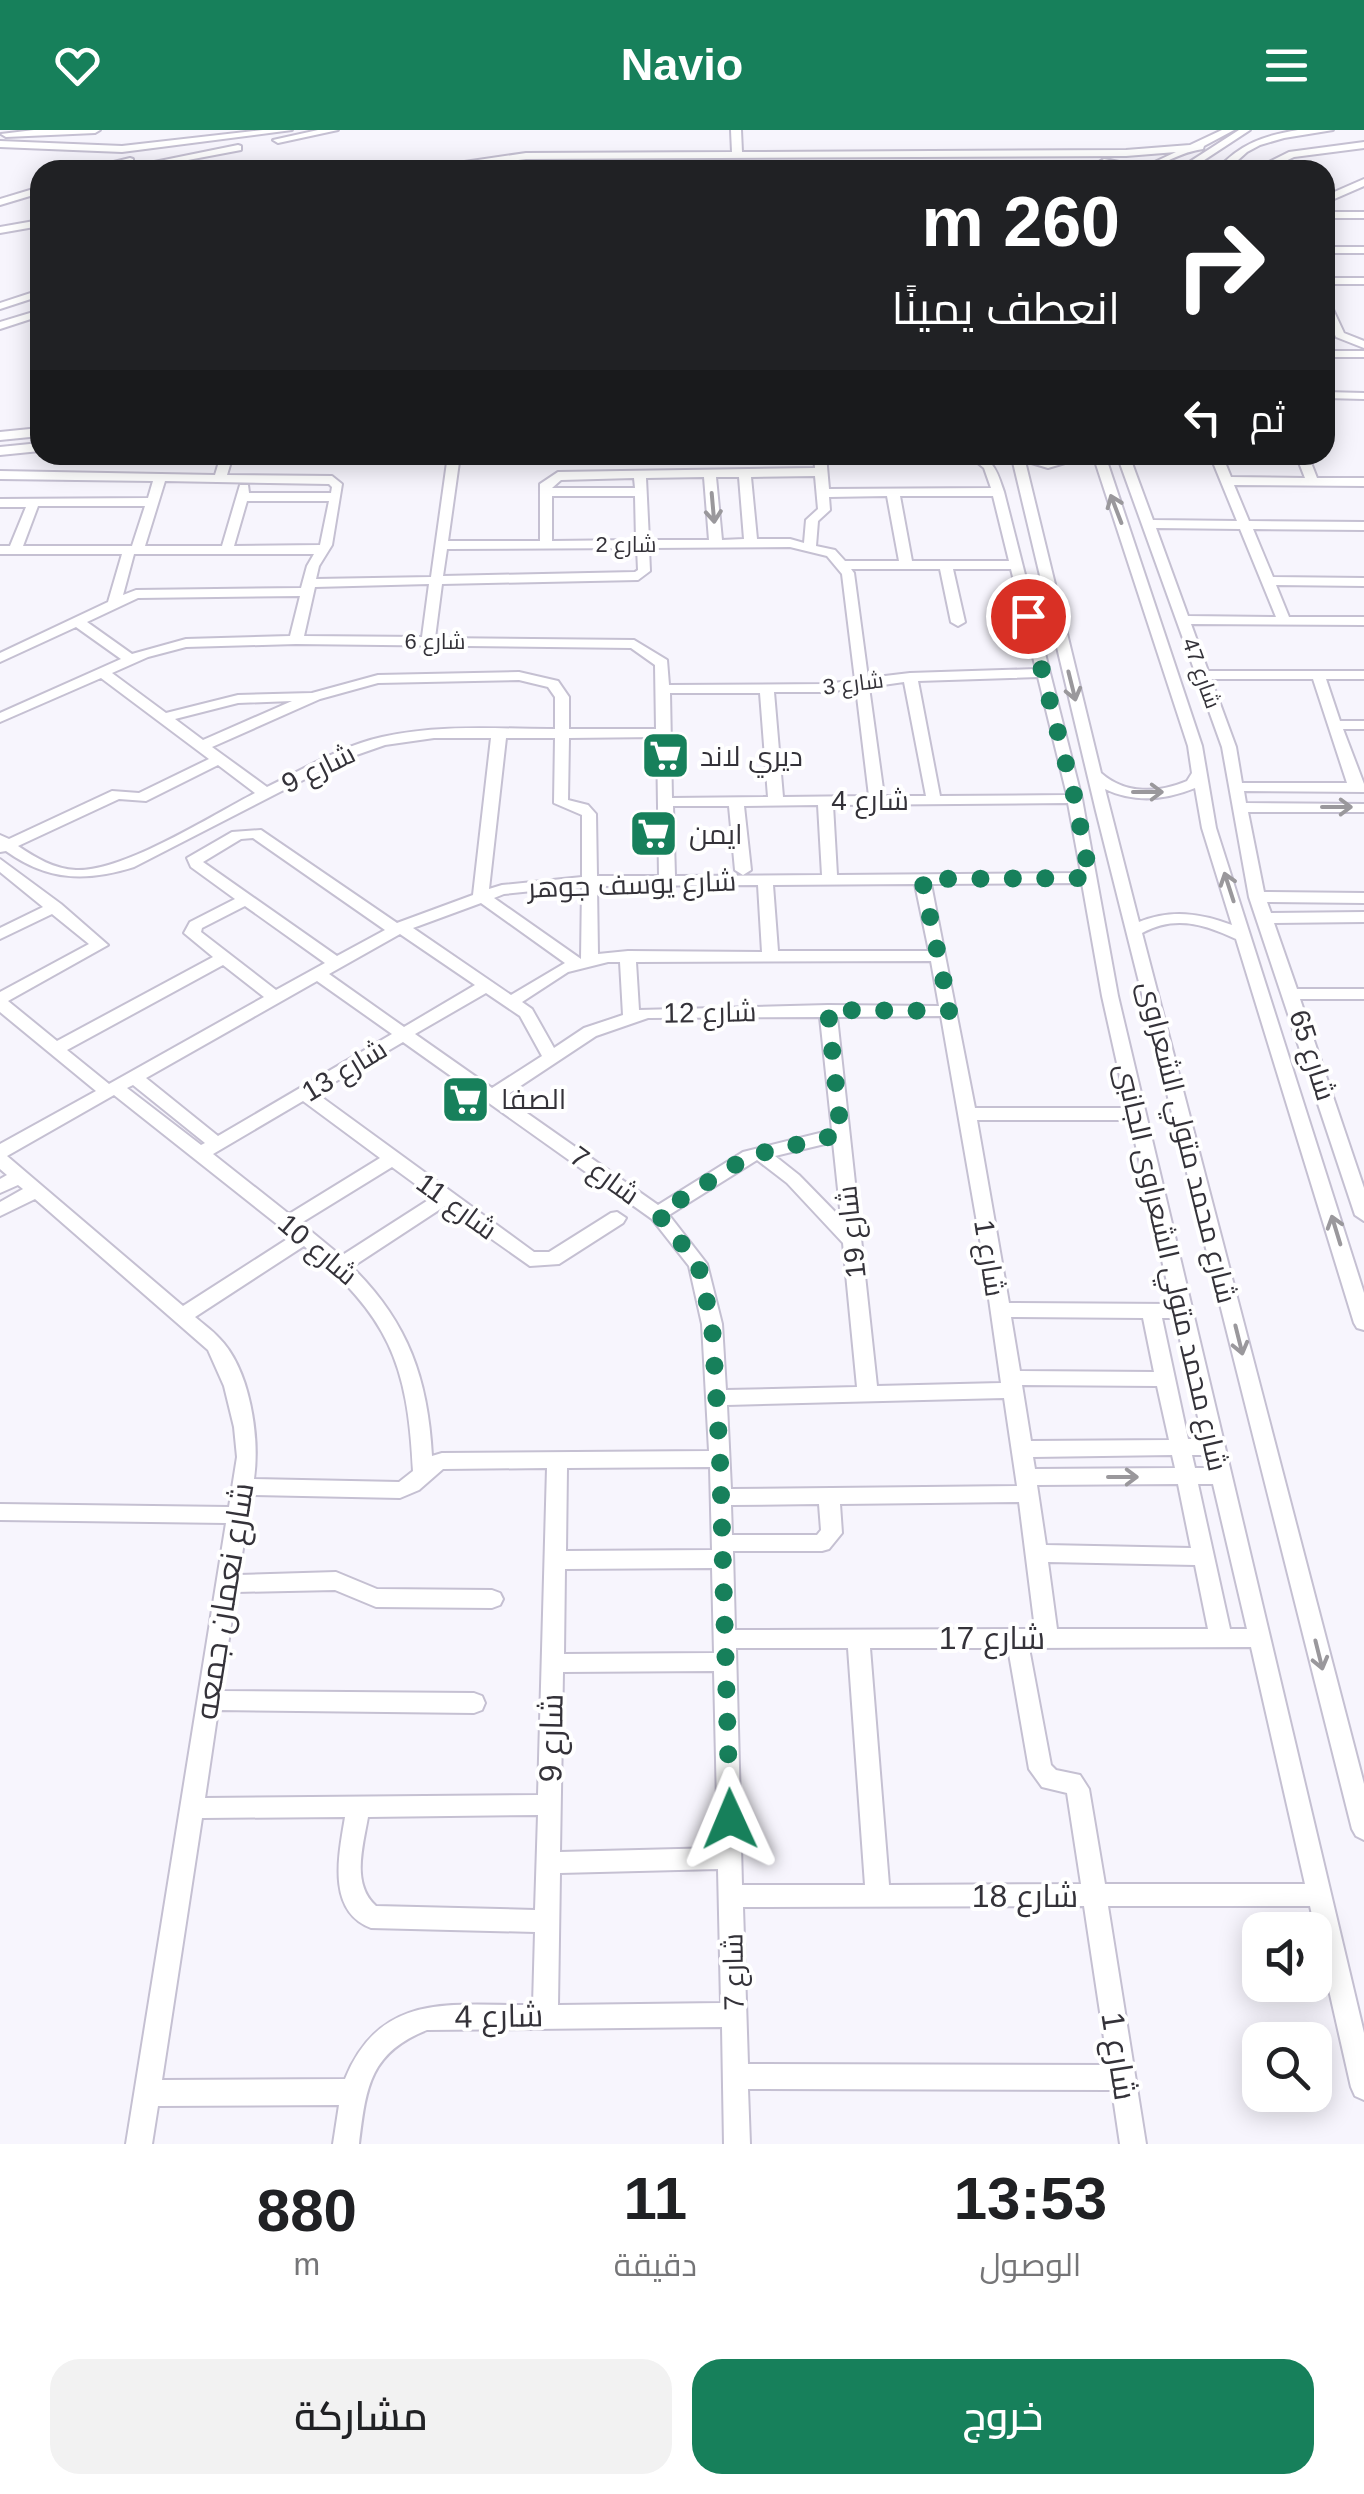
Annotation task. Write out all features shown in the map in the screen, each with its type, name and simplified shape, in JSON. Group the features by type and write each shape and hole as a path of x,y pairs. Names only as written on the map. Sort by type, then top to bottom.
{"street":[{"path":"3,136 94,130"},
{"path":"3,136 122,149 287,130"},
{"path":"139,160 297,130"},
{"path":"173,160 333,130"},
{"path":"736,130 737,154"},
{"path":"1171,160 1229,130"},
{"path":"1198,160 1245,130"},
{"path":"1233,160 1251,144 1274,136 1328,130"},
{"path":"961,160 1200,148"},
{"path":"1279,160 1292,154 1364,148"},
{"path":"1309,160 1364,148"},
{"path":"597,160 737,154 882,160"},
{"path":"1007,157 1072,160"},
{"path":"1335,195 1364,182"},
{"path":"0,193 30,185"},
{"path":"0,202 30,193"},
{"path":"1335,215 1364,215"},
{"path":"0,233 30,228"},
{"path":"1335,247 1364,247"},
{"path":"1335,280 1364,281"},
{"path":"0,303 30,293"},
{"path":"0,326 30,316"},
{"path":"1335,323 1340,334 1364,345"},
{"path":"1335,338 1340,334"},
{"path":"1335,345 1364,345"},
{"path":"1335,354 1364,354"},
{"path":"1335,395 1364,396"},
{"path":"1335,405 1364,405"},
{"path":"0,425 30,422"},
{"path":"0,436 30,433"},
{"path":"0,450 30,448"},
{"path":"222,476 225,465"},
{"path":"428,641 453,465"},
{"path":"692,465 692,473"},
{"path":"821,465 824,510 811,522 810,546 831,553 844,565 877,800"},
{"name":"شارع محمد متولي الشعراوى الجانبى","path":"988,465 998,492 1075,799 1110,996 1364,2086"},
{"name":"شارع محمد متولي الشعراوى","path":"1018,465 1364,1828"},
{"path":"1103,465 1200,772 1209,828 1364,1324"},
{"name":"شارع 47","path":"1127,465 1203,675 1238,787 1258,897"},
{"path":"1220,465 1284,620"},
{"path":"1306,465 1313,482"},
{"path":"546,544 548,480 558,476 821,472"},
{"path":"710,473 716,544"},
{"path":"745,473 751,543"},
{"path":"0,658 114,604 150,592 308,588 437,578 634,577 644,571 640,474"},
{"path":"0,475 324,476 337,484 336,497 324,550 314,562 296,640"},
{"path":"114,604 162,476"},
{"path":"227,550 247,476"},
{"path":"1226,481 1364,482"},
{"path":"546,492 642,492"},
{"path":"823,493 998,492"},
{"path":"893,493 906,565"},
{"path":"242,496 336,497"},
{"path":"0,504 153,502"},
{"path":"15,550 33,503"},
{"path":"1246,530 1364,526"},
{"path":"1150,529 1364,535"},
{"name":"شارع 2","path":"442,545 810,546"},
{"path":"0,550 324,550"},
{"path":"844,565 1016,565"},
{"path":"946,565 958,622"},
{"path":"1139,569 1164,569"},
{"path":"1268,581 1364,582"},
{"path":"1023,593 1049,593"},
{"path":"1183,620 1364,621"},
{"path":"80,623 130,660"},
{"name":"شارع 6","path":"0,718 130,660 186,644 296,640 634,644 662,662 667,880"},
{"path":"102,672 266,794"},
{"name":"شارع 3","path":"664,689 862,685 910,677 1042,673"},
{"path":"1203,675 1364,675"},
{"path":"1238,787 1360,788 1318,675"},
{"path":"202,746 315,696 398,676 532,676 559,690 560,801 588,812 583,961"},
{"path":"910,677 934,800"},
{"path":"767,688 776,801"},
{"path":"163,718 238,699 315,696"},
{"path":"1335,725 1364,726"},
{"name":"شارع 9","path":"2,845 46,870 68,874 105,872 129,864 337,757 383,741 434,734 664,733"},
{"path":"498,734 481,896 583,961"},
{"path":"2,845 117,794 141,798 220,759"},
{"path":"1094,775 1120,792 1157,793 1193,784 1200,772"},
{"path":"1287,788 1294,807"},
{"name":"شارع 4","path":"666,802 1075,799"},
{"path":"824,801 830,879"},
{"path":"736,802 743,870"},
{"path":"1239,807 1364,808"},
{"path":"336,962 195,862 199,854 237,835 260,834 511,1002 537,1026 550,1055"},
{"path":"0,864 98,940 98,948 0,1001"},
{"name":"شارع يوسف جوهر","path":"0,1156 398,928 481,896 588,880 1090,878"},
{"name":"شارع 1","path":"922,879 968,1114 1028,1486 1047,1638"},
{"path":"764,880 770,956"},
{"path":"1258,897 1364,898"},
{"name":"شارع 65","path":"1258,897 1364,1215"},
{"path":"1302,897 1309,916"},
{"path":"246,899 192,930 195,937 276,997"},
{"path":"0,934 56,907"},
{"path":"1134,931 1164,918 1184,916 1242,936"},
{"path":"1264,918 1364,917"},
{"path":"511,1002 583,961 628,956 938,956"},
{"path":"628,956 630,1016"},
{"path":"55,1049 224,958"},
{"name":"شارع 7","path":"316,974 658,1214 690,1251 708,1294 720,1459 738,2144"},
{"name":"شارع 13","path":"208,1149 487,985"},
{"path":"1293,994 1364,994"},
{"name":"شارع 10","path":"0,1001 55,1049 112,1090 208,1149 288,1223 341,1264 388,1320 409,1363 421,1411 423,1471"},
{"name":"شارع 19","path":"828,1010 868,1394"},
{"name":"شارع 12","path":"493,1096 550,1055 630,1016 661,1012 950,1011"},
{"path":"134,1078 208,1149"},
{"name":"شارع 11","path":"304,1093 537,1261 552,1259 618,1218"},
{"path":"968,1114 1137,1114"},
{"path":"658,1214 758,1152 841,1134"},
{"path":"1308,1140 1340,1141"},
{"path":"758,1152 793,1179 852,1242"},
{"name":"شارع نعمان جمعه","path":"0,1156 19,1184 184,1315 215,1345 234,1379 246,1416 238,1515 139,2144"},
{"path":"288,1223 393,1158"},
{"path":"0,1210 19,1184"},
{"path":"341,1264 446,1197"},
{"path":"184,1315 305,1236"},
{"path":"999,1310 1182,1311"},
{"path":"1152,1311 1221,1638"},
{"path":"716,1398 1166,1379"},
{"path":"1022,1448 1214,1446"},
{"path":"242,1487 400,1490 442,1461 720,1459"},
{"name":"شارع 9","path":"545,2015 557,1461"},
{"path":"721,1497 829,1496 1219,1476"},
{"path":"555,1560 822,1543 832,1533 829,1496"},
{"path":"0,1512 238,1515"},
{"path":"1036,1553 1203,1557"},
{"path":"227,1584 336,1581 376,1598 492,1599"},
{"name":"شارع 1","path":"1017,1638 1040,1769 1050,1780 1067,1781 1078,1789 1132,2144"},
{"name":"شارع 17","path":"553,1663 858,1639 1259,1638"},
{"path":"858,1639 878,1896"},
{"path":"208,1700 474,1703"},
{"path":"192,1808 550,1805"},
{"path":"358,1806 349,1882 359,1908 371,1917 546,1921"},
{"path":"548,1863 730,1858"},
{"name":"شارع 18","path":"732,1896 1319,1895"},
{"name":"شارع 4","path":"346,2144 353,2092 369,2054 400,2026 427,2018 734,2015"},
{"path":"736,2076 1122,2078"},
{"path":"148,2093 353,2092"}],"place":[{"name":"ديري لاند","path":"665,756"},
{"name":"ايمن","path":"654,834"},
{"name":"الصفا","path":"466,1099"}],"route":[{"path":"730,1819 720,1459 712,1324 698,1264 681,1237 658,1214 749,1156 841,1134 828,1010 950,1011 922,879 1090,878 1075,799 1028,616"}]}
